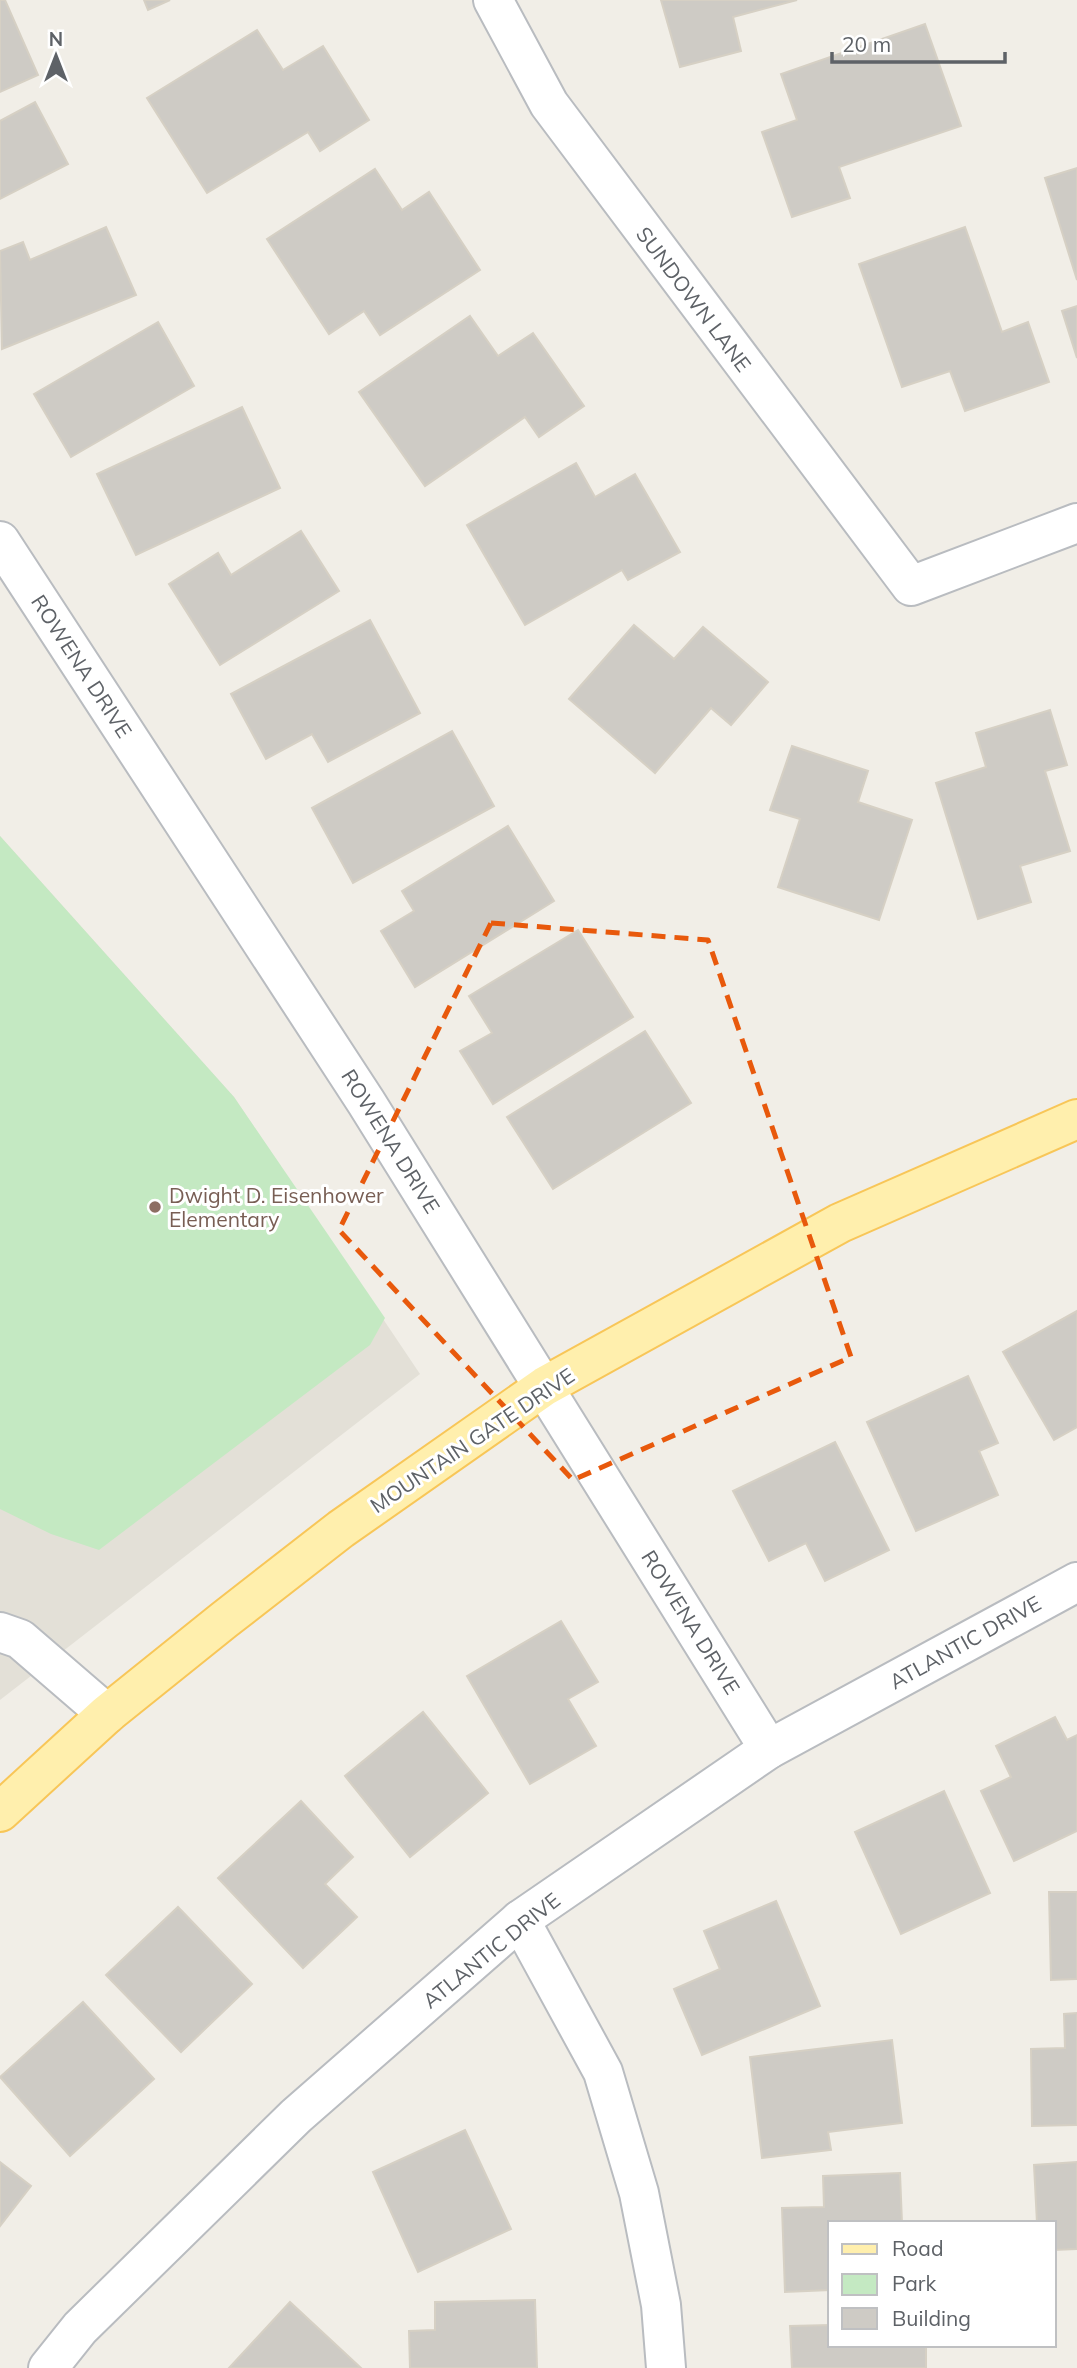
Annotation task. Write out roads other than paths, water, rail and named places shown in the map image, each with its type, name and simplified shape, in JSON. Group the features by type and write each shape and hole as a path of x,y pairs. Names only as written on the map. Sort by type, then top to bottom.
{"main road":[{"name":"MOUNTAIN GATE DRIVE","path":"0,1812 107,1714 341,1530 545,1386 840,1223 1077,1119"}],"street":[{"name":"SUNDOWN LANE","path":"493,0 549,104 911,586 1077,523"},
{"name":"ROWENA DRIVE","path":"0,541 366,1102 769,1749"},
{"name":"ATLANTIC DRIVE","path":"48,2368 80,2328 296,2116 520,1920 769,1749 1077,1582"},
{"path":"0,1632 20,1639 107,1714"},
{"path":"520,1920 603,2072 639,2193 661,2305 666,2368"}],"place":[{"name":"Dwight D. Eisenhower Elementary","path":"155,1207"}]}
